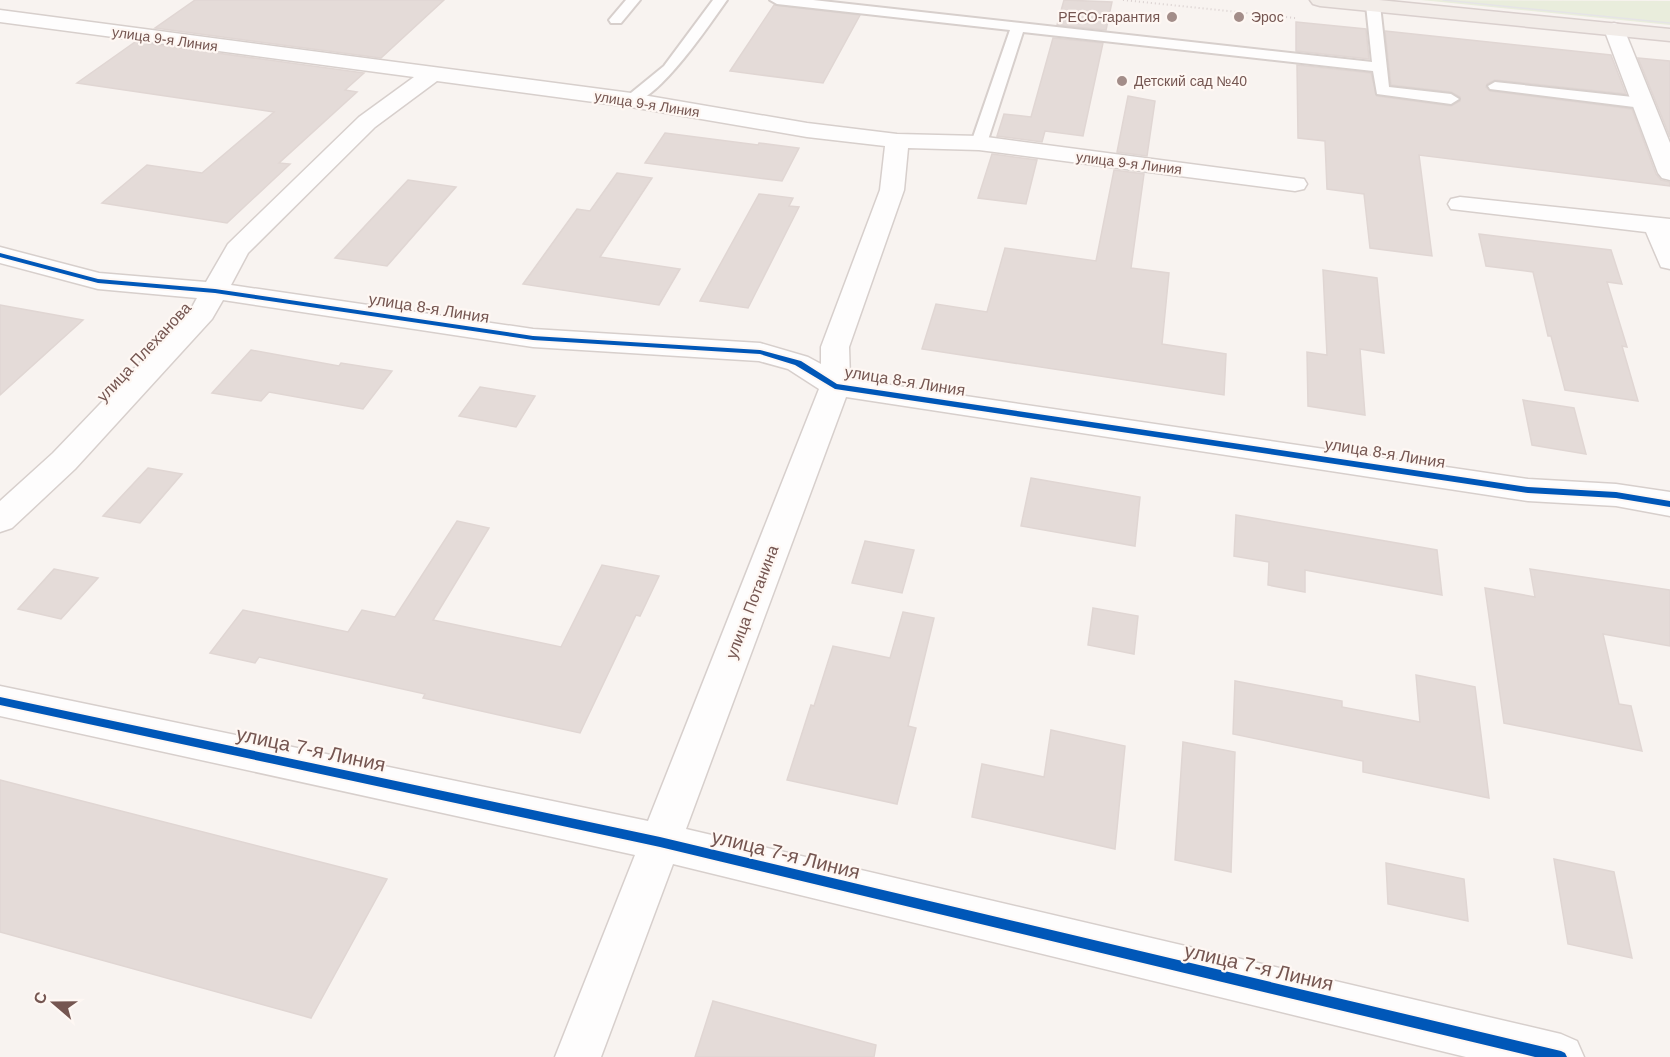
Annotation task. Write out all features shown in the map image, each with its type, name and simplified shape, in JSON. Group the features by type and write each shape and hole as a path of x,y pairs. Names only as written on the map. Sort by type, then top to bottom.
{"main road":[{"path":"1320,0 1670,35"}],"street":[{"name":"улица 9-я Линия","path":"0,16 631,100 807,130 897,141 978,143 1295,184"},
{"path":"1614,29 1670,173"},
{"name":"улица Плеханова","path":"0,520 72,452 202,313 237,249 367,122 430,75"},
{"name":"улица Потанина","path":"578,1057 834,386 835,348 892,190 897,141"},
{"path":"1460,204 1663,226 1670,261"},
{"name":"улица 8-я Линия","path":"0,255 99,281 215,291 533,338 760,352 798,363 834,386 1528,490 1616,495 1670,504"},
{"name":"улица 7-я Линия","path":"0,701 660,842 1561,1057"}],"lane":[{"path":"616,20 633,0"},
{"path":"631,100 669,69 720,0"},
{"path":"777,0 1018,27 1270,59 1380,67"},
{"path":"1373,5 1382,91 1451,99"},
{"path":"978,143 1018,27"},
{"path":"1495,86 1642,103"}],"green space":[{"path":"1421,0 1670,1 1670,25"}],"building":[{"path":"195,0 444,0 381,58 155,28"},
{"path":"1064,0 1112,2 1106,30 1057,25"},
{"path":"774,5 860,15 823,83 730,71"},
{"path":"1296,22 1366,29 1369,59 1296,51"},
{"path":"1385,31 1611,55 1626,94 1495,80 1486,87 1490,91 1632,109 1656,174 1661,180 1670,182 1670,186 1419,155 1432,256 1370,248 1364,194 1327,189 1325,141 1298,138 1297,65 1371,73 1377,96 1451,106 1460,101 1460,97 1451,92 1391,85"},
{"path":"1053,38 1103,43 1083,136 1045,131 1042,142 997,136 1004,114 1031,117"},
{"path":"135,42 364,73 345,90 357,92 279,163 290,164 227,223 102,203 147,165 202,173 274,112 77,83"},
{"path":"1638,58 1670,61 1670,137"},
{"path":"1128,96 1155,101 1147,156 1117,152"},
{"path":"665,133 799,148 782,181 645,163"},
{"path":"992,154 1037,160 1026,204 978,198"},
{"path":"1114,170 1144,174 1131,268 1169,273 1162,344 1226,354 1224,395 922,349 936,304 987,312 1005,248 1096,261"},
{"path":"617,173 652,178 600,257 680,269 659,305 523,284 577,209 590,211"},
{"path":"408,180 456,187 387,266 335,258"},
{"path":"759,194 793,198 789,206 799,207 748,308 700,301"},
{"path":"1479,234 1611,250 1622,284 1607,282 1627,347 1622,346 1638,401 1565,390 1551,336 1548,336 1533,272 1486,266"},
{"path":"1323,270 1377,278 1384,353 1360,349 1365,415 1308,406 1307,352 1327,355"},
{"path":"0,305 83,320 0,395"},
{"path":"251,350 339,366 341,363 392,371 363,409 269,392 261,401 212,393"},
{"path":"480,387 535,396 516,427 459,416"},
{"path":"1523,400 1574,408 1586,454 1532,445"},
{"path":"148,468 182,474 140,523 103,516"},
{"path":"1031,478 1140,497 1135,546 1021,526"},
{"path":"1236,515 1437,550 1442,595 1305,570 1305,592 1268,585 1269,562 1234,556"},
{"path":"457,521 489,528 433,620 561,647 602,565 659,576 640,616 636,615 580,733 423,698 425,694 259,657 255,663 210,653 243,610 348,632 362,610 395,617"},
{"path":"865,541 914,550 902,593 852,583"},
{"path":"54,569 98,578 61,619 18,609"},
{"path":"1530,569 1670,590 1670,646 1603,634 1619,704 1631,706 1642,751 1504,723 1485,588 1535,597"},
{"path":"1093,608 1138,616 1134,654 1088,645"},
{"path":"903,612 934,618 908,726 916,728 897,804 787,780 833,646 890,658"},
{"path":"1416,675 1475,687 1489,798 1363,772 1363,761 1233,734 1235,681 1342,701 1342,707 1420,722"},
{"path":"1051,730 1125,746 1115,849 972,817 982,764 1044,777"},
{"path":"1183,742 1235,752 1231,872 1175,860"},
{"path":"0,780 387,879 311,1018 0,932"},
{"path":"1554,859 1614,872 1632,958 1568,944"},
{"path":"1386,863 1464,879 1468,921 1388,904"},
{"path":"713,1001 876,1045 874,1057 695,1057"}],"tram line":[{"path":"1443,0 1670,23"}],"cycle path":[{"path":"0,255 98,281 215,291 533,338 760,352 798,363 835,386 1528,490 1616,495 1670,504"},
{"path":"0,701 660,842 1561,1057"}],"place":[{"name":"РЕСО-гарантия","path":"1172,17"},
{"name":"Эрос","path":"1239,17"},
{"name":"Детский сад №40","path":"1122,81"}]}
